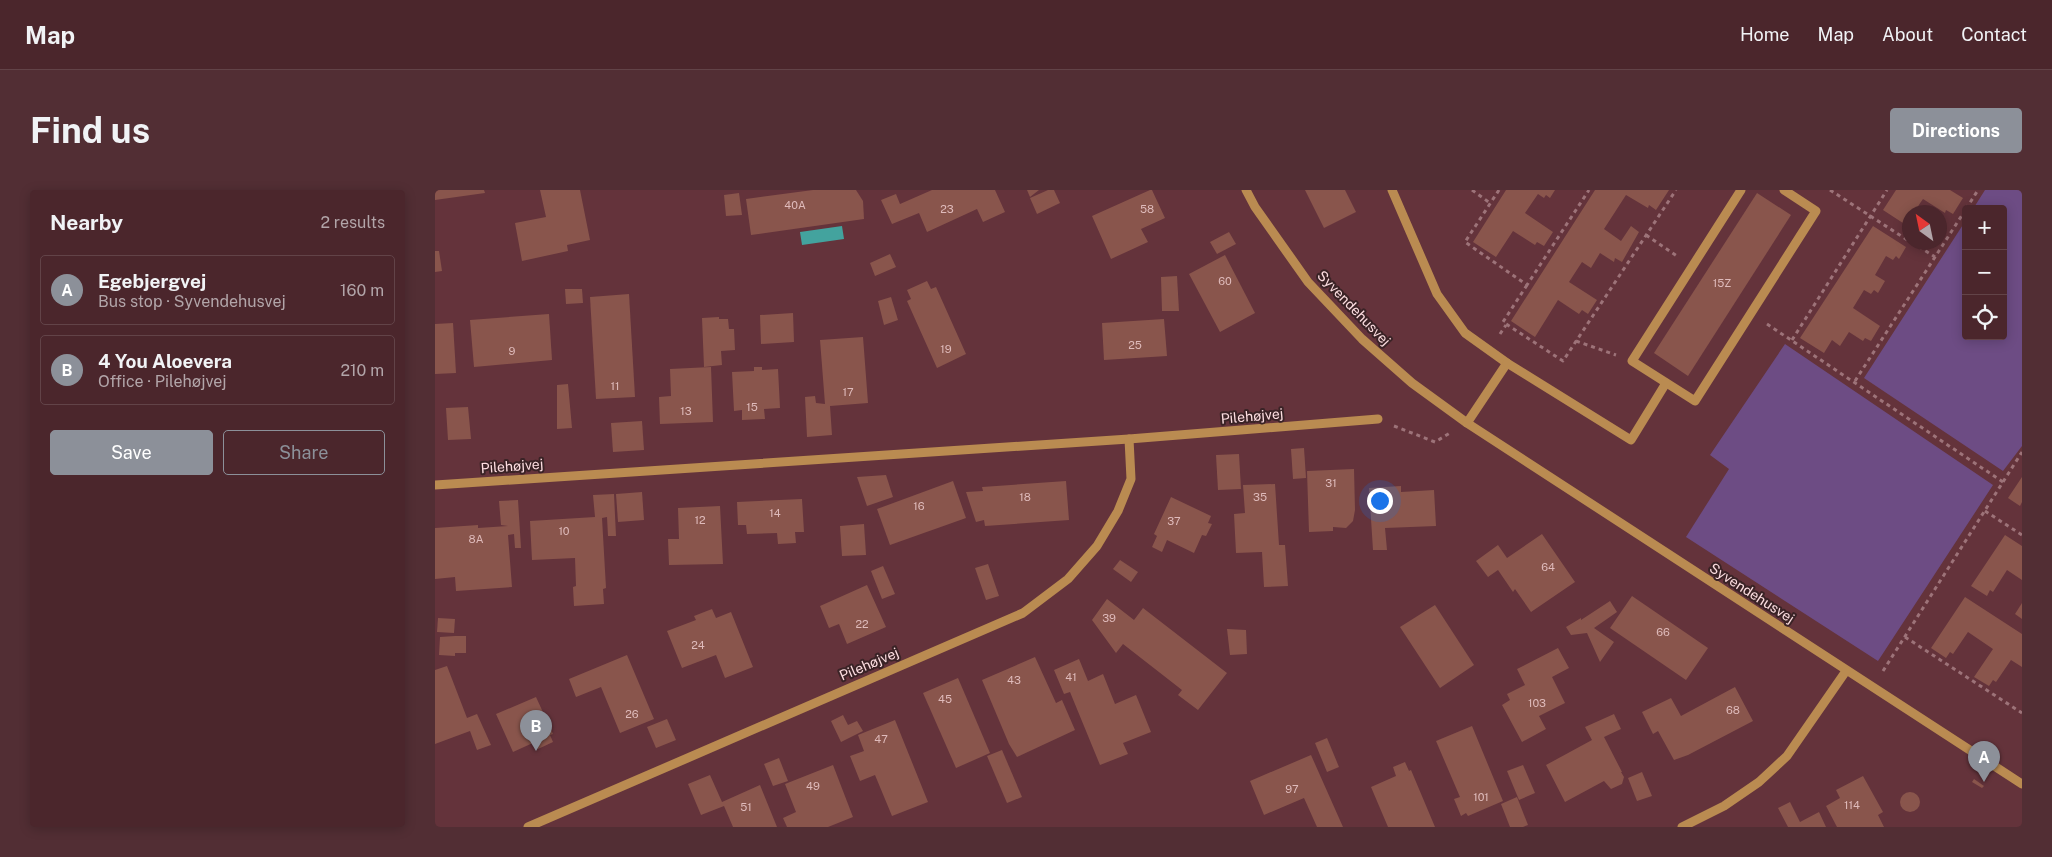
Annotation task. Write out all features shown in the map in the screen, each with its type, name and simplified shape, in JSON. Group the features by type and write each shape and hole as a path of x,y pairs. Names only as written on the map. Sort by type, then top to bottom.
{"street":[{"name":"Syvendehusvej","path":"1246,190 1255,207 1308,282 1349,325 1412,383 1467,423 2022,784"},
{"path":"1392,190 1437,294 1465,334 1507,363 1631,440 1666,383"},
{"path":"1741,190 1632,361 1695,401 1816,211 1784,190"},
{"path":"1467,423 1507,363"},
{"name":"Pilehøjvej","path":"435,485 1129,439 1377,420"},
{"name":"Pilehøjvej","path":"529,827 1023,613 1068,580 1097,546 1118,511 1131,479 1129,439"},
{"path":"1683,827 1723,806 1759,782 1787,756 1846,671"}],"path":[{"path":"1472,190 1490,203"},
{"path":"1499,190 1465,242 1527,285"},
{"path":"1589,190 1503,322 1563,361 1676,190"},
{"path":"1830,190 1902,236"},
{"path":"1791,340 1887,190"},
{"path":"1969,205 1978,190"},
{"path":"1855,381 1962,215"},
{"path":"1646,235 1693,266"},
{"path":"1924,250 1935,257"},
{"path":"1751,313 2003,482"},
{"path":"1577,341 1632,361"},
{"path":"1377,420 1435,442 1467,423"},
{"path":"1873,687 2022,452"},
{"path":"1985,511 2022,535"},
{"path":"1905,637 2022,713"}],"shaded area":[{"path":"1985,190 2022,190 2022,446 2003,471 1864,378 1962,226 1962,340 2007,340 2007,205 1976,205"},
{"path":"1785,344 1993,485 1878,661 1686,537 1729,469 1710,455"}],"water":[{"path":"842,226 844,239 802,245 800,232"}],"building":[{"path":"435,190 484,190 485,193 435,200"},
{"path":"540,190 580,190 590,240 567,245 568,251 522,261 515,223 546,217"},
{"path":"813,190 856,190 863,201 864,219 751,235 746,199"},
{"path":"932,190 995,190 1005,212 983,222 977,209 927,232 919,213 892,224 881,200 896,194 900,204"},
{"path":"1027,190 1039,190 1030,197"},
{"path":"1048,190 1054,190 1060,203 1037,214 1030,198"},
{"path":"1152,190 1165,218 1141,229 1148,242 1111,259 1092,216"},
{"path":"1305,190 1345,190 1356,212 1324,228"},
{"path":"1506,190 1555,190 1550,198 1546,195 1544,198 1538,194 1525,213 1553,232 1544,246 1537,242 1535,245 1513,231 1496,257 1473,242"},
{"path":"1595,190 1669,190 1656,210 1649,205 1648,208 1626,195 1604,229 1621,241 1631,226 1639,232 1622,262 1615,258 1614,262 1600,253 1591,268 1582,262 1569,282 1597,300 1588,314 1582,310 1579,314 1558,300 1535,337 1511,321"},
{"path":"1896,190 1950,190 1963,198 1953,214 1947,211 1947,205 1932,205 1923,199 1919,205 1902,205 1902,222 1883,210"},
{"path":"739,193 742,215 726,216 724,195"},
{"path":"1757,193 1791,215 1688,376 1654,353"},
{"path":"1873,226 1902,244 1902,250 1904,250 1899,259 1896,256 1893,260 1886,256 1875,275 1885,281 1878,293 1874,290 1871,294 1864,290 1853,308 1880,326 1871,341 1865,338 1863,341 1849,332 1840,346 1832,340 1824,353 1800,338"},
{"path":"1229,232 1236,244 1217,254 1210,242"},
{"path":"435,251 439,251 442,271 435,272"},
{"path":"890,254 896,267 875,276 870,263"},
{"path":"1225,255 1255,313 1220,332 1189,274"},
{"path":"1177,276 1179,311 1162,311 1161,277"},
{"path":"927,281 931,289 936,287 966,354 937,368 907,301 911,299 907,290"},
{"path":"565,289 582,289 583,303 566,304"},
{"path":"629,294 635,397 596,399 590,297"},
{"path":"891,297 898,320 884,325 878,301"},
{"path":"793,313 794,342 761,344 760,315"},
{"path":"549,314 552,360 474,367 470,320"},
{"path":"719,317 719,319 728,319 729,329 734,329 735,350 721,351 722,365 704,367 702,318"},
{"path":"1164,319 1167,356 1104,360 1102,323"},
{"path":"453,323 456,373 435,374 435,324"},
{"path":"863,337 868,403 830,406 832,435 807,437 805,397 815,396 816,403 825,404 820,340"},
{"path":"711,367 713,422 660,424 659,397 671,396 670,369"},
{"path":"754,367 762,367 762,370 778,369 780,408 764,409 765,419 742,420 742,410 734,411 732,372 754,371"},
{"path":"568,384 572,428 557,429 557,385"},
{"path":"468,407 471,439 448,440 446,408"},
{"path":"642,421 644,450 613,452 611,423"},
{"path":"1304,448 1306,478 1293,479 1291,449"},
{"path":"1239,454 1241,489 1218,490 1216,455"},
{"path":"1354,469 1355,510 1353,521 1346,528 1333,527 1333,531 1309,532 1307,471"},
{"path":"886,475 893,497 867,506 857,477"},
{"path":"2022,477 2022,502 2020,506 2008,498"},
{"path":"953,481 966,518 890,545 877,509"},
{"path":"1066,481 1069,520 985,526 984,520 976,522 966,492 983,491 982,487"},
{"path":"1275,484 1279,545 1285,545 1288,586 1264,587 1262,552 1236,553 1234,514 1245,513 1243,485"},
{"path":"1401,486 1401,492 1434,490 1436,526 1385,528 1387,550 1373,550 1369,488"},
{"path":"642,492 644,520 618,522 616,494"},
{"path":"614,494 616,536 608,536 607,517 602,518 606,588 603,589 604,604 574,606 573,587 576,586 575,558 532,560 530,521 595,517 593,495"},
{"path":"1171,497 1211,516 1208,523 1212,524 1206,536 1202,535 1194,553 1167,540 1162,552 1152,547 1157,536 1154,534"},
{"path":"802,499 804,532 795,532 796,543 778,544 777,533 747,534 746,525 738,525 737,502"},
{"path":"518,500 521,548 515,548 514,534 508,535 512,587 456,591 455,577 435,579 435,528 478,525 478,528 508,526 501,525 499,501"},
{"path":"720,506 723,564 669,565 668,539 679,539 678,508"},
{"path":"864,524 866,555 842,556 840,526"},
{"path":"1542,534 1575,582 1531,612 1515,589 1513,592 1498,570 1488,577 1476,561 1498,545 1507,558"},
{"path":"2005,535 2022,546 2022,580 2007,570 1993,592 1990,590 1987,596 1971,586"},
{"path":"1120,560 1138,572 1131,582 1113,569"},
{"path":"988,564 999,596 986,600 975,568"},
{"path":"883,566 895,594 882,599 871,571"},
{"path":"867,585 886,627 847,644 839,624 829,628 820,606"},
{"path":"1632,596 1708,648 1686,680 1610,628"},
{"path":"1965,597 2022,634 2022,667 2011,660 1996,682 1993,680 1989,686 1974,677 1993,649 1968,632 1953,654 1950,652 1946,658 1931,648"},
{"path":"1107,599 1134,620 1143,608 1227,673 1198,710 1178,695 1182,690 1123,644 1116,653 1092,620"},
{"path":"1610,601 1617,612 1594,628 1614,642 1600,662 1587,633 1571,635 1566,627 1581,618 1581,620"},
{"path":"2022,603 2022,619 2015,614"},
{"path":"1435,605 1474,665 1440,688 1400,627"},
{"path":"712,609 716,618 731,612 753,667 725,678 716,655 682,668 667,631 696,620 694,616"},
{"path":"438,618 455,619 454,633 437,632"},
{"path":"1227,629 1246,630 1247,654 1230,655"},
{"path":"466,636 466,653 455,653 455,656 439,655 440,637"},
{"path":"1558,648 1569,668 1552,677 1565,703 1539,716 1546,729 1522,742 1502,705 1510,700 1507,694 1525,685 1517,669"},
{"path":"627,655 654,719 620,733 601,687 576,697 569,679"},
{"path":"1035,657 1056,703 1062,700 1075,730 1017,757 1009,744 982,680"},
{"path":"1079,659 1088,681 1103,674 1115,704 1136,695 1151,732 1123,743 1128,754 1100,765 1070,692 1064,694 1054,670"},
{"path":"447,666 467,718 477,714 491,745 477,750 470,731 435,744 435,670"},
{"path":"958,678 990,753 956,768 923,693"},
{"path":"1735,687 1753,721 1688,755 1674,760 1658,731 1653,734 1642,712 1671,698 1681,716"},
{"path":"536,697 553,734 550,735 553,742 538,749 535,742 513,752 496,714"},
{"path":"1614,714 1621,729 1604,737 1624,777 1622,784 1611,789 1604,781 1565,802 1546,765 1592,740 1585,727"},
{"path":"843,715 848,725 857,721 863,731 841,742 831,721"},
{"path":"667,719 676,740 656,748 647,727"},
{"path":"895,720 928,802 892,816 875,775 860,781 850,756 864,751 858,735"},
{"path":"1472,726 1503,801 1468,816 1466,813 1461,816 1454,799 1460,797 1436,741"},
{"path":"1327,738 1339,767 1327,772 1315,743"},
{"path":"1002,750 1022,797 1007,803 987,756"},
{"path":"1311,755 1343,827 1317,827 1304,798 1264,815 1250,781"},
{"path":"779,758 788,781 773,786 764,764"},
{"path":"1405,762 1409,771 1411,770 1435,827 1388,827 1371,787 1396,776 1393,767"},
{"path":"833,765 853,817 828,827 787,827 783,818 796,812 785,784"},
{"path":"1523,765 1535,793 1519,800 1507,771"},
{"path":"1642,772 1652,796 1637,801 1628,778"},
{"path":"710,775 722,802 760,785 777,827 733,827 724,806 701,815 688,784"},
{"path":"1863,776 1883,812 1878,815 1884,827 1837,827 1826,806 1840,798 1836,790"},
{"path":"1974,779 1984,786 1982,788 1972,782"},
{"path":"1910,792 1917,795 1920,802 1917,809 1910,812 1903,809 1900,802 1903,795"},
{"path":"1517,797 1528,825 1510,827 1501,804"},
{"path":"1790,802 1800,822 1819,812 1826,827 1788,827 1778,808"}],"place":[{"name":"4 You Aloevera","path":"536,751"},
{"name":"Egebjergvej","path":"1984,782"}]}
